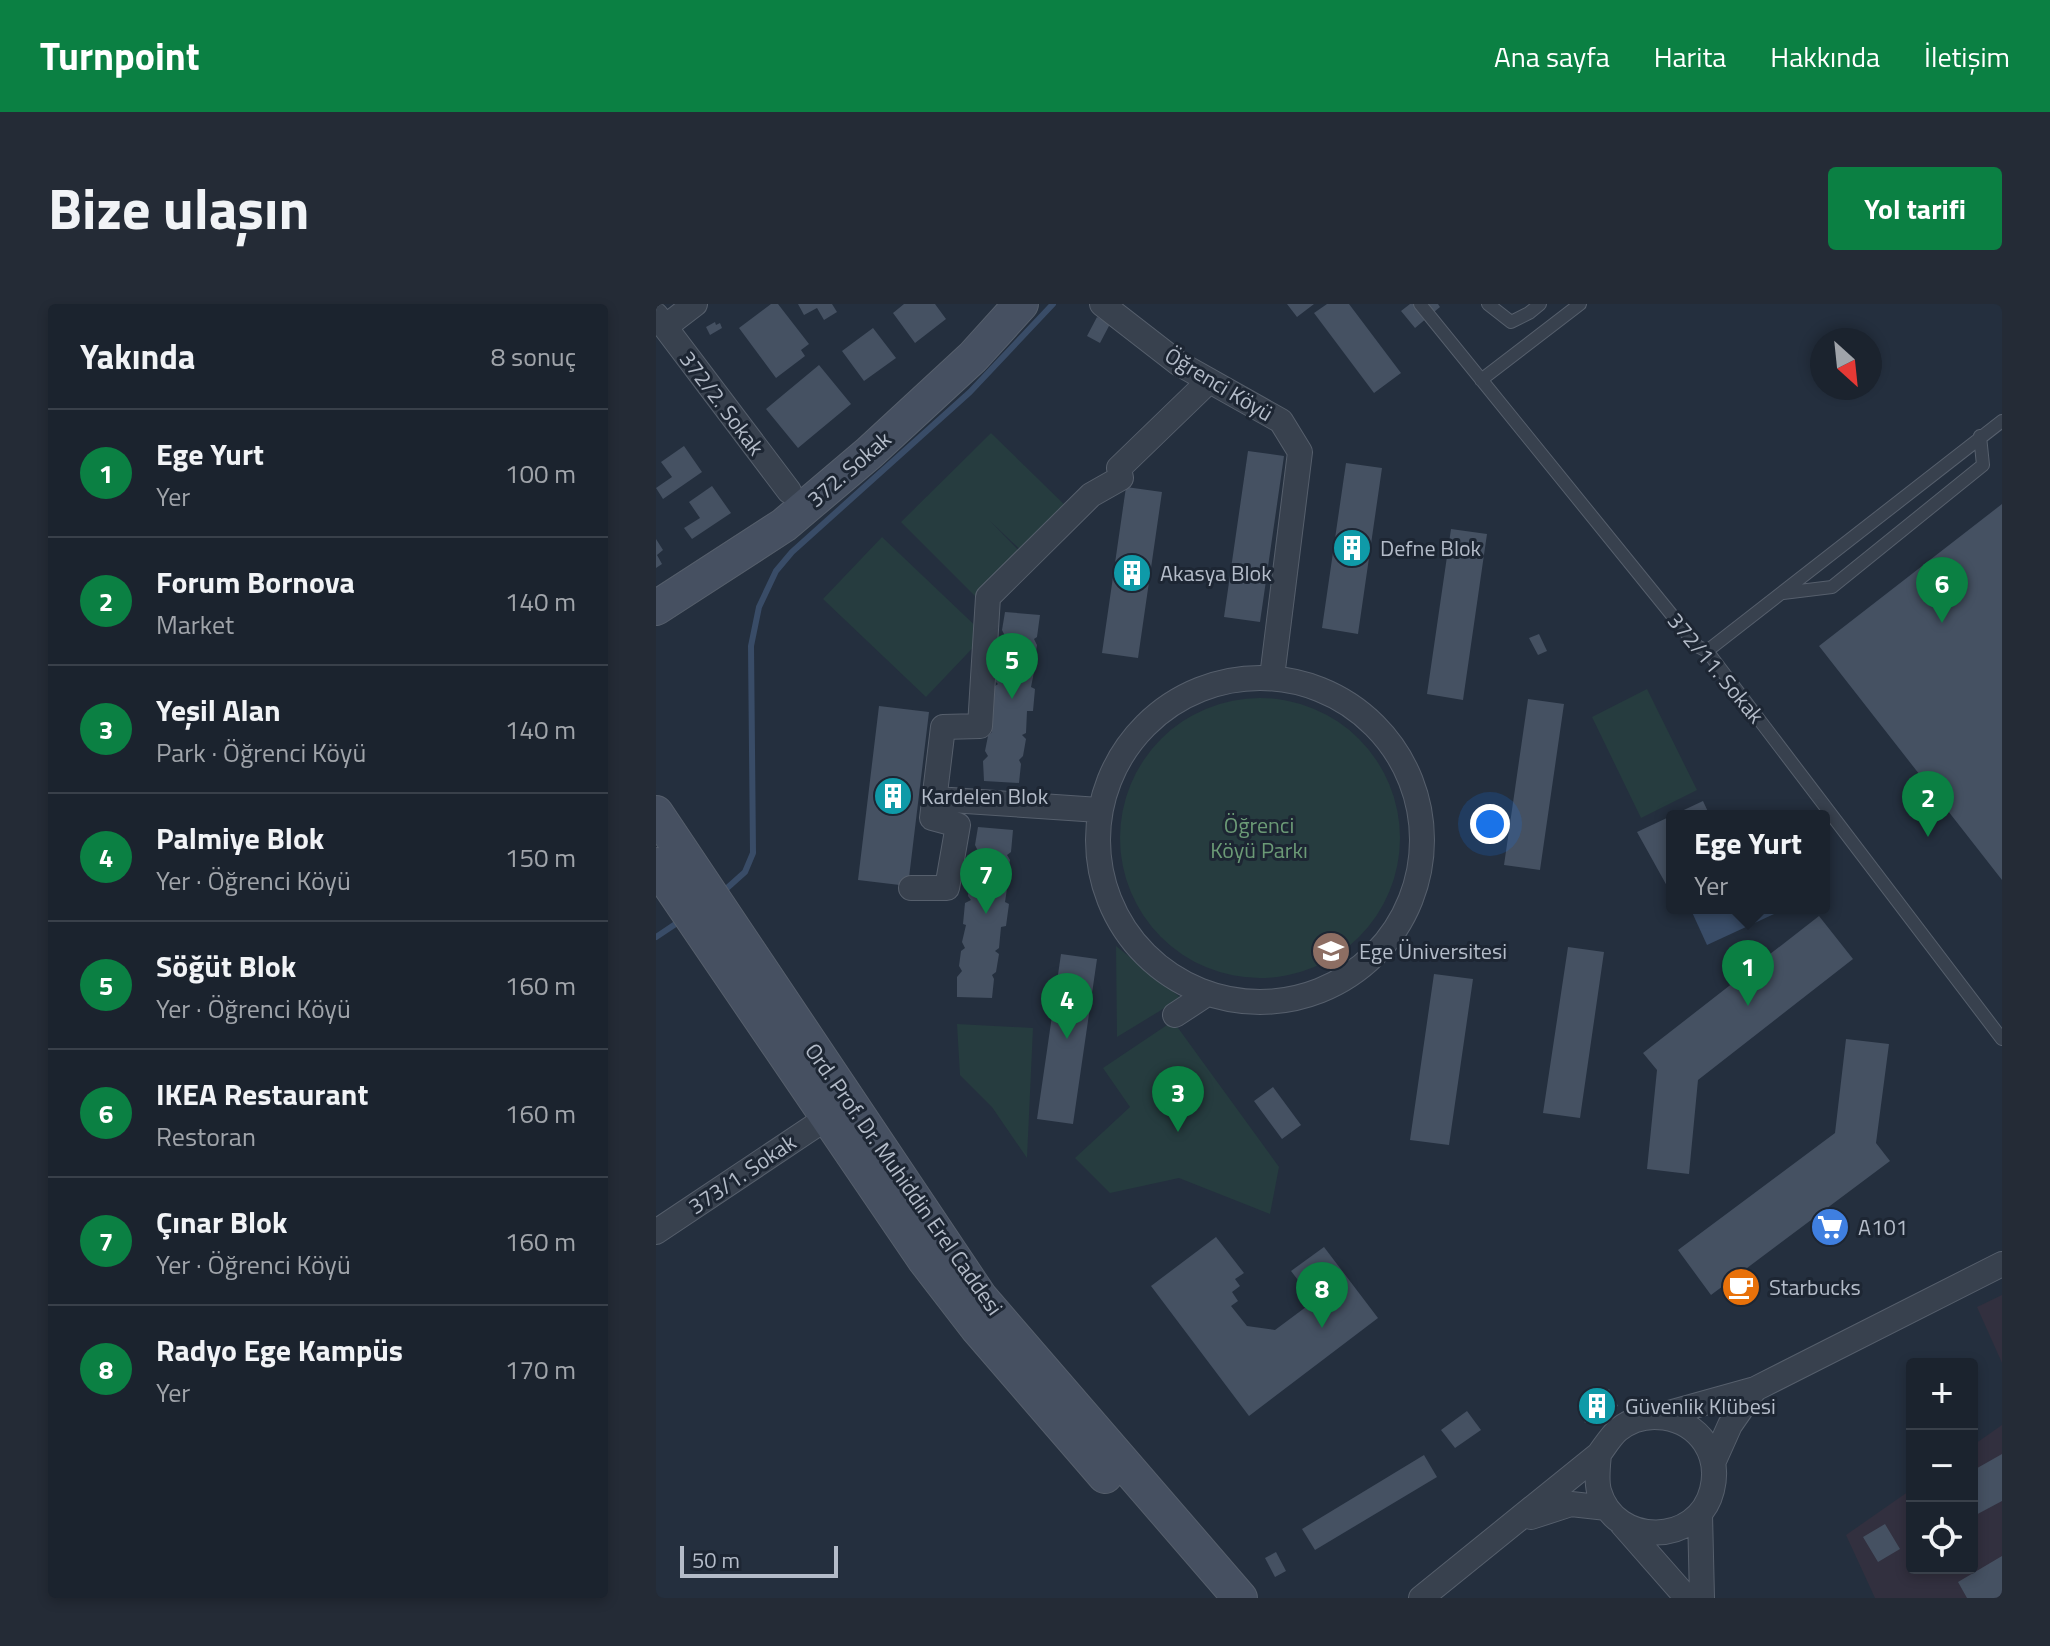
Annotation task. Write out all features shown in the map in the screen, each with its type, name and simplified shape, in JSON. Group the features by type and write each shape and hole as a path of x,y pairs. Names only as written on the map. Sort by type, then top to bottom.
{"main road":[{"name":"372. Sokak","path":"656,585 753,522 873,420 994,304"},
{"name":"372. Sokak","path":"656,608 784,525 869,453 973,357 1021,304"},
{"name":"Ord. Prof. Dr. Muhiddin Erel Caddesi","path":"656,813 980,1297 1240,1598"},
{"name":"Ord. Prof. Dr. Muhiddin Erel Caddesi","path":"656,865 924,1259 1051,1416 1214,1598"}],"street":[{"path":"660,321 695,304"},
{"name":"Öğrenci Köyü","path":"1102,304 1178,363 1281,421 1300,452 1272,677"},
{"name":"372/2. Sokak","path":"660,321 789,491"},
{"path":"911,888 947,888 958,825 932,818 943,727 980,726 988,597 1091,495 1121,478 1119,468 1209,381"},
{"path":"1272,677 1312,685 1349,702 1380,728 1404,761 1419,799 1423,839 1416,889 1393,933 1359,969 1315,993 1266,1002 1236,1001 1207,994 1171,976 1140,951 1116,918 1102,884 1096,847 1099,810 1115,765 1142,726 1180,697 1225,681 1272,677"},
{"path":"936,799 1099,810"},
{"path":"1175,1015 1207,994"},
{"name":"373/1. Sokak","path":"656,1232 828,1117"},
{"path":"1421,1598 1599,1454 1618,1431 1634,1421 1755,1389 2002,1264"},
{"path":"1713,1463 1730,1425 1755,1389"},
{"path":"1517,1522 1571,1504 1614,1515 1639,1532 1659,1534 1681,1528 1700,1514 1709,1500 1714,1480 1713,1463 1706,1444 1692,1429 1674,1419 1654,1417"},
{"path":"1599,1454 1598,1489 1614,1515 1687,1598"},
{"path":"1700,1514 1702,1598"}],"lane":[{"name":"372/11. Sokak","path":"1420,304 1697,646 1707,651 1828,810"},
{"path":"1488,304 1511,322 1540,304"},
{"path":"1481,380 1580,304"},
{"path":"1707,651 2002,421"},
{"path":"1783,593 1832,587 1983,465 1980,436"},
{"name":"372/11. Sokak","path":"1830,813 2002,1039"}],"shaded area":[{"path":"2002,1295 2002,1363 1977,1307"},
{"path":"2002,1425 2002,1598 1875,1598 1846,1535 1906,1493 1906,1574 1978,1574 1978,1442"}],"green space":[{"path":"991,433 1074,514 1030,559 989,520 1024,556 979,600 901,522"},
{"path":"882,537 985,635 926,697 823,599"},
{"path":"1647,689 1697,790 1641,818 1592,717"},
{"name":"Öğrenci Köyü Parkı","path":"1260,698 1301,704 1338,722 1359,739 1376,760 1394,797 1400,838 1394,879 1376,916 1359,937 1338,954 1301,972 1260,978 1219,972 1182,954 1161,937 1144,916 1126,879 1120,838 1126,797 1144,760 1161,739 1182,722 1219,704"},
{"path":"1116,946 1181,998 1117,1037"},
{"path":"1173,1021 1279,1167 1270,1214 1179,1178 1110,1193 1075,1158 1130,1107 1103,1068"},
{"path":"957,1024 1033,1028 1027,1158 992,1107 960,1075"}],"water":[{"path":"1693,914 1774,914 1707,945"}],"building":[{"path":"771,304 778,304 809,344 801,350 805,356 776,378 739,328"},
{"path":"798,304 832,304 837,312 824,320 817,308 804,315"},
{"path":"904,304 935,304 946,319 915,343 893,313"},
{"path":"1287,304 1314,304 1297,317"},
{"path":"1327,304 1349,304 1401,373 1374,393 1314,313"},
{"path":"1410,304 1438,304 1440,307 1415,328 1401,311"},
{"path":"1097,317 1110,324 1100,343 1087,336"},
{"path":"715,322 716,325 720,323 722,328 710,335 706,327"},
{"path":"873,328 896,358 864,381 842,351"},
{"path":"819,365 851,404 798,448 766,409"},
{"path":"684,446 702,472 663,499 656,488 672,477 661,462"},
{"path":"1248,451 1284,456 1260,622 1224,617"},
{"name":"Defne Blok","path":"1346,463 1382,468 1358,634 1322,628"},
{"path":"712,486 731,513 692,539 684,528 700,518 689,502"},
{"name":"Akasya Blok","path":"1126,487 1162,492 1138,658 1102,653"},
{"path":"2002,504 2002,880 1819,646"},
{"path":"1451,529 1487,534 1463,700 1427,694"},
{"path":"656,539 663,550 657,555 662,564 656,568"},
{"path":"1005,612 1040,615 1037,637 1034,639 1037,645 1035,659 1031,664 1035,667 1031,687 1035,689 1033,711 1027,711 1026,733 1022,735 1026,739 1023,756 1019,760 1019,783 984,781 983,761 988,756 985,751 992,732 989,726 993,709 990,709 992,688 998,684 995,681 996,665 1001,661 998,656 1000,640 1005,636 1002,630"},
{"path":"1539,634 1547,651 1538,655 1529,638"},
{"path":"1528,699 1564,704 1540,870 1504,865"},
{"name":"Kardelen Blok","path":"879,706 929,712 908,886 858,880"},
{"path":"1703,801 1707,810 1684,810"},
{"path":"1666,818 1666,884 1637,832"},
{"path":"978,827 1013,830 1005,879 1008,882 1005,902 1009,904 1006,926 1001,927 999,948 995,951 999,954 996,972 992,975 992,998 957,997 957,977 962,971 959,966 961,951 965,948 962,942 966,925 963,924 965,903 971,900 968,896 969,881 974,876 971,871 973,855 978,851 975,845"},
{"path":"1819,916 1853,959 1698,1080 1689,1174 1647,1169 1657,1070 1643,1053"},
{"path":"1568,947 1604,952 1580,1118 1543,1113"},
{"path":"1061,954 1097,959 1073,1124 1037,1119"},
{"path":"1434,974 1473,979 1449,1145 1410,1140"},
{"path":"1846,1039 1889,1044 1876,1143 1890,1161 1711,1295 1678,1250 1835,1133"},
{"path":"1273,1087 1301,1125 1282,1139 1254,1101"},
{"path":"1216,1237 1244,1273 1235,1279 1240,1286 1232,1292 1238,1301 1231,1306 1247,1326 1275,1330 1314,1301 1291,1271 1324,1247 1378,1318 1249,1416 1151,1286"},
{"name":"Güvenlik Klübesi","path":"1609,1389 1618,1406 1585,1423 1577,1406"},
{"path":"1467,1411 1481,1430 1455,1448 1441,1430"},
{"path":"2002,1454 2002,1501 1978,1514 1978,1502 1978,1468"},
{"path":"1424,1455 1437,1477 1315,1550 1302,1529"},
{"path":"1885,1524 1900,1549 1878,1562 1863,1537"},
{"path":"1276,1552 1286,1571 1275,1577 1265,1558"},
{"path":"2002,1556 2002,1598 1967,1598 1958,1582 1978,1574 1978,1570"}],"waterway":[{"path":"726,889 745,872 753,853 751,646 759,607 776,571 792,552 970,392 1053,304"},
{"path":"656,937 677,923"}],"place":[{"name":"Defne Blok","path":"1352,548"},
{"name":"Akasya Blok","path":"1132,573"},
{"name":"IKEA Restaurant","path":"1942,623"},
{"name":"Söğüt Blok","path":"1012,699"},
{"name":"Kardelen Blok","path":"893,796"},
{"name":"Forum Bornova","path":"1928,837"},
{"name":"Çınar Blok","path":"986,914"},
{"name":"Ege Üniversitesi","path":"1331,951"},
{"name":"Ege Yurt","path":"1748,1006"},
{"name":"Palmiye Blok","path":"1067,1039"},
{"name":"Yeşil Alan","path":"1178,1132"},
{"name":"A101","path":"1830,1227"},
{"name":"Starbucks","path":"1741,1287"},
{"name":"Radyo Ege Kampüs","path":"1322,1328"},
{"name":"Güvenlik Klübesi","path":"1597,1406"}]}
